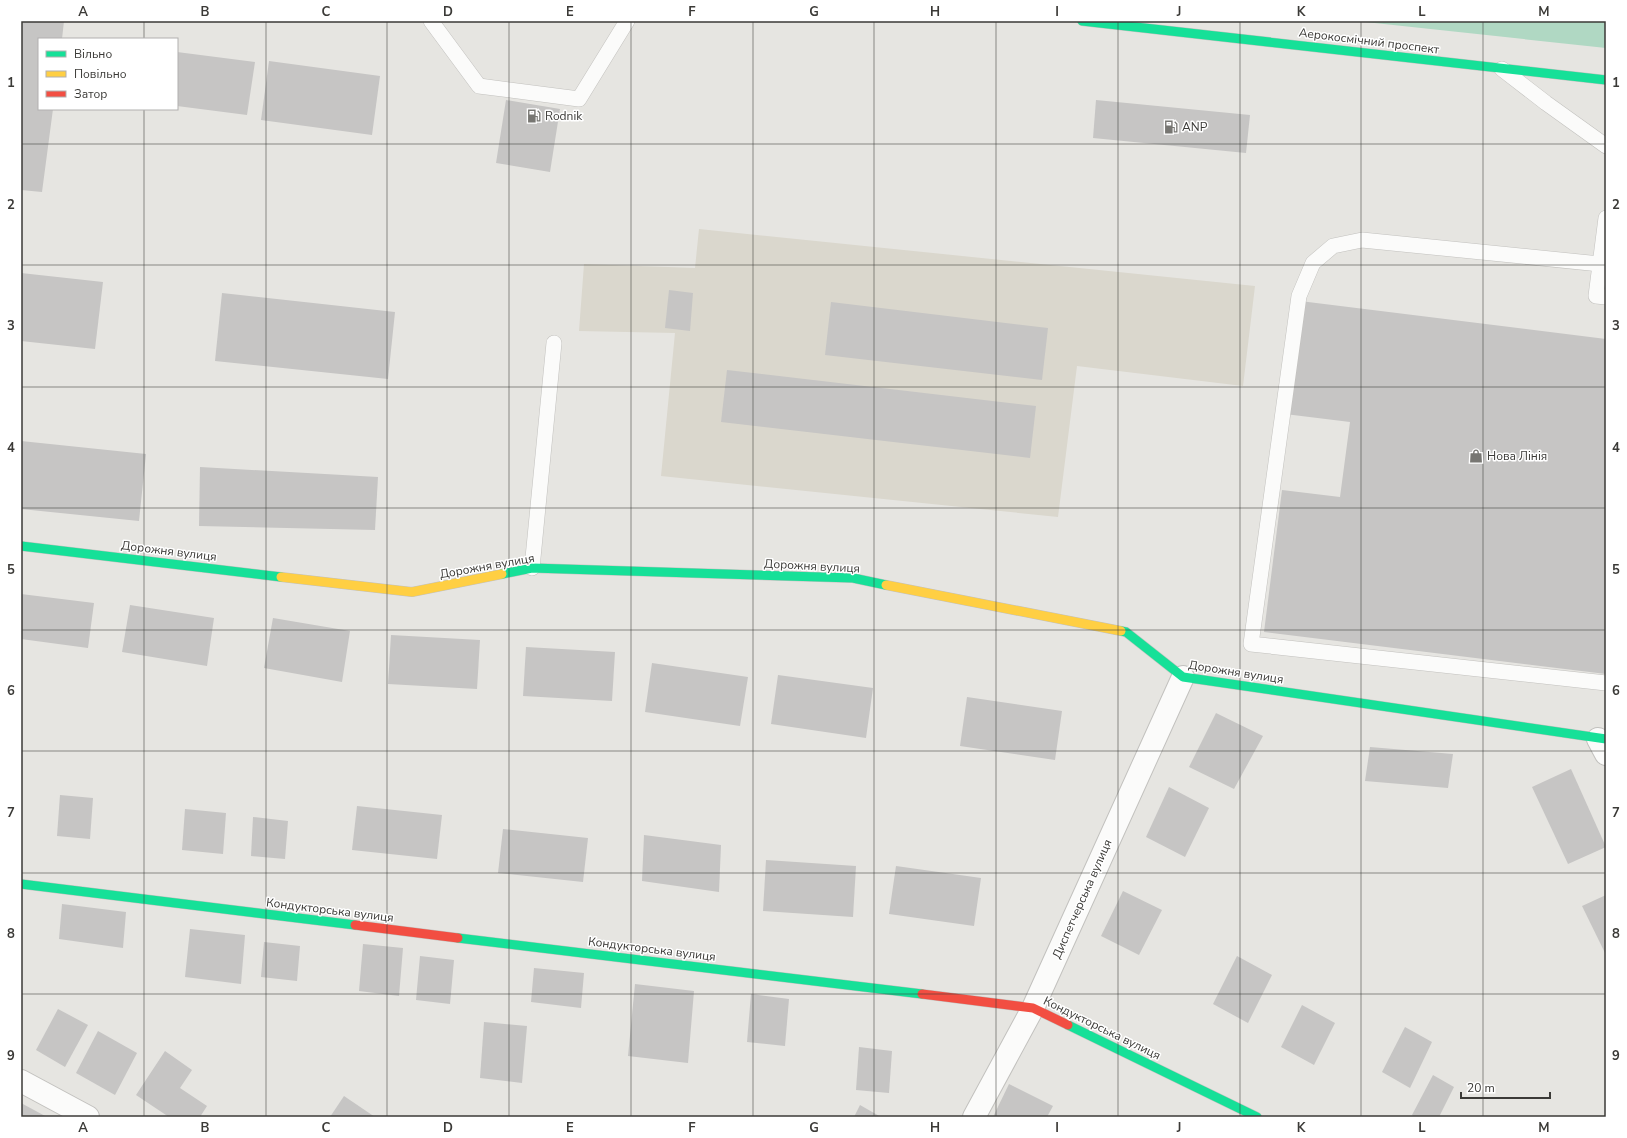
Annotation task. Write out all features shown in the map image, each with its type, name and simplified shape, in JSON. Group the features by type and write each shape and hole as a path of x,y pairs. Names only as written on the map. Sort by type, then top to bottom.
{"street":[{"name":"Аерокосмічний проспект","path":"1082,21 1606,80"},
{"name":"Дорожня вулиця","path":"21,546 412,592 532,568 853,578 1126,632 1183,677 1603,744"},
{"name":"Диспетчерська вулиця","path":"974,1117 1033,1008 1183,677"},
{"name":"Кондукторська вулиця","path":"21,884 1033,1008 1257,1117"},
{"path":"21,1081 88,1117"}],"lane":[{"path":"431,21 479,86 579,99 627,21"},
{"path":"1502,69 1606,146"},
{"path":"1606,218 1596,296 1606,297"},
{"path":"1600,264 1362,240 1333,246 1313,263 1299,296 1251,644 1606,683"},
{"path":"532,568 554,343"}],"shaded area":[{"path":"699,229 1255,286 1243,386 1077,366 1058,517 661,476 675,333 579,331 584,264 695,268"}],"green space":[{"path":"1356,21 1606,21 1606,48"}],"building":[{"path":"21,21 64,21 62,38 38,38 38,110 53,110 42,192 21,190"},
{"path":"178,52 255,62 247,115 178,106"},
{"path":"269,61 380,76 372,135 261,120"},
{"path":"506,100 560,109 550,172 496,163"},
{"name":"ANP","path":"1096,100 1250,115 1246,153 1093,138"},
{"path":"21,273 103,282 95,349 21,341"},
{"path":"669,290 693,293 690,331 665,328"},
{"path":"222,293 395,312 388,379 215,361"},
{"name":"Нова Лінія","path":"1300,301 1606,339 1606,674 1264,632 1282,490 1340,497 1350,422 1285,414"},
{"path":"831,302 1048,328 1042,380 825,355"},
{"path":"727,370 1036,406 1030,458 721,422"},
{"path":"21,441 146,454 139,521 21,509"},
{"path":"200,467 378,477 375,530 199,526"},
{"path":"21,594 94,603 88,648 21,639"},
{"path":"130,605 214,618 207,666 122,652"},
{"path":"273,618 350,631 342,682 264,668"},
{"path":"391,635 480,640 477,689 388,684"},
{"path":"526,647 615,652 612,701 523,696"},
{"path":"652,663 748,677 740,726 645,712"},
{"path":"778,675 873,688 866,738 771,724"},
{"path":"967,697 1062,711 1055,760 960,746"},
{"path":"1216,713 1263,736 1234,789 1189,767"},
{"path":"1370,747 1453,754 1448,788 1365,781"},
{"path":"1571,769 1606,847 1568,864 1532,787"},
{"path":"1169,787 1209,808 1185,857 1146,837"},
{"path":"60,795 93,798 90,839 57,836"},
{"path":"357,806 442,815 437,859 352,850"},
{"path":"185,809 226,813 223,854 182,850"},
{"path":"253,817 288,821 285,859 251,856"},
{"path":"503,829 588,838 583,882 498,873"},
{"path":"644,835 721,845 719,892 642,881"},
{"path":"766,860 856,866 853,917 763,911"},
{"path":"896,866 981,878 974,926 889,914"},
{"path":"1123,891 1162,910 1139,955 1101,936"},
{"path":"1606,895 1606,955 1582,906"},
{"path":"62,904 126,912 123,948 59,939"},
{"path":"190,929 245,935 241,984 185,977"},
{"path":"264,942 300,946 297,981 261,977"},
{"path":"363,944 403,948 399,996 359,991"},
{"path":"420,956 454,960 450,1004 416,1000"},
{"path":"1237,956 1272,975 1248,1023 1213,1004"},
{"path":"534,968 584,973 581,1008 531,1002"},
{"path":"635,984 694,991 688,1063 628,1056"},
{"path":"751,994 789,999 785,1046 747,1042"},
{"path":"1302,1005 1335,1023 1314,1065 1281,1047"},
{"path":"58,1009 88,1025 65,1067 36,1050"},
{"path":"484,1022 527,1026 522,1083 480,1078"},
{"path":"1405,1027 1432,1042 1410,1088 1382,1072"},
{"path":"98,1031 137,1053 115,1095 76,1073"},
{"path":"859,1047 892,1051 889,1093 856,1090"},
{"path":"165,1051 192,1070 180,1088 207,1106 200,1117 169,1117 136,1095"},
{"path":"1433,1075 1454,1087 1439,1117 1415,1117 1412,1115"},
{"path":"1009,1084 1053,1106 1047,1117 993,1117"},
{"path":"344,1096 375,1117 330,1117"},
{"path":"21,1103 47,1117 21,1117"},
{"path":"860,1105 881,1117 854,1117"}],"traffic: fast":[{"path":"1082,21 1606,80"},
{"path":"21,546 281,577"},
{"path":"502,574 532,568 853,578 886,585"},
{"path":"1121,631 1126,632 1183,677 1606,739"},
{"path":"21,884 355,925"},
{"path":"458,938 922,994"},
{"path":"1068,1025 1257,1117"}],"traffic: slow":[{"path":"281,577 412,592 502,574"},
{"path":"886,585 1121,631"}],"traffic: jam":[{"path":"355,925 458,938"},
{"path":"922,994 1033,1008 1068,1025"}],"place":[{"name":"Rodnik","path":"534,116"},
{"name":"ANP","path":"1171,127"},
{"name":"Нова Лінія","path":"1476,456"}]}
